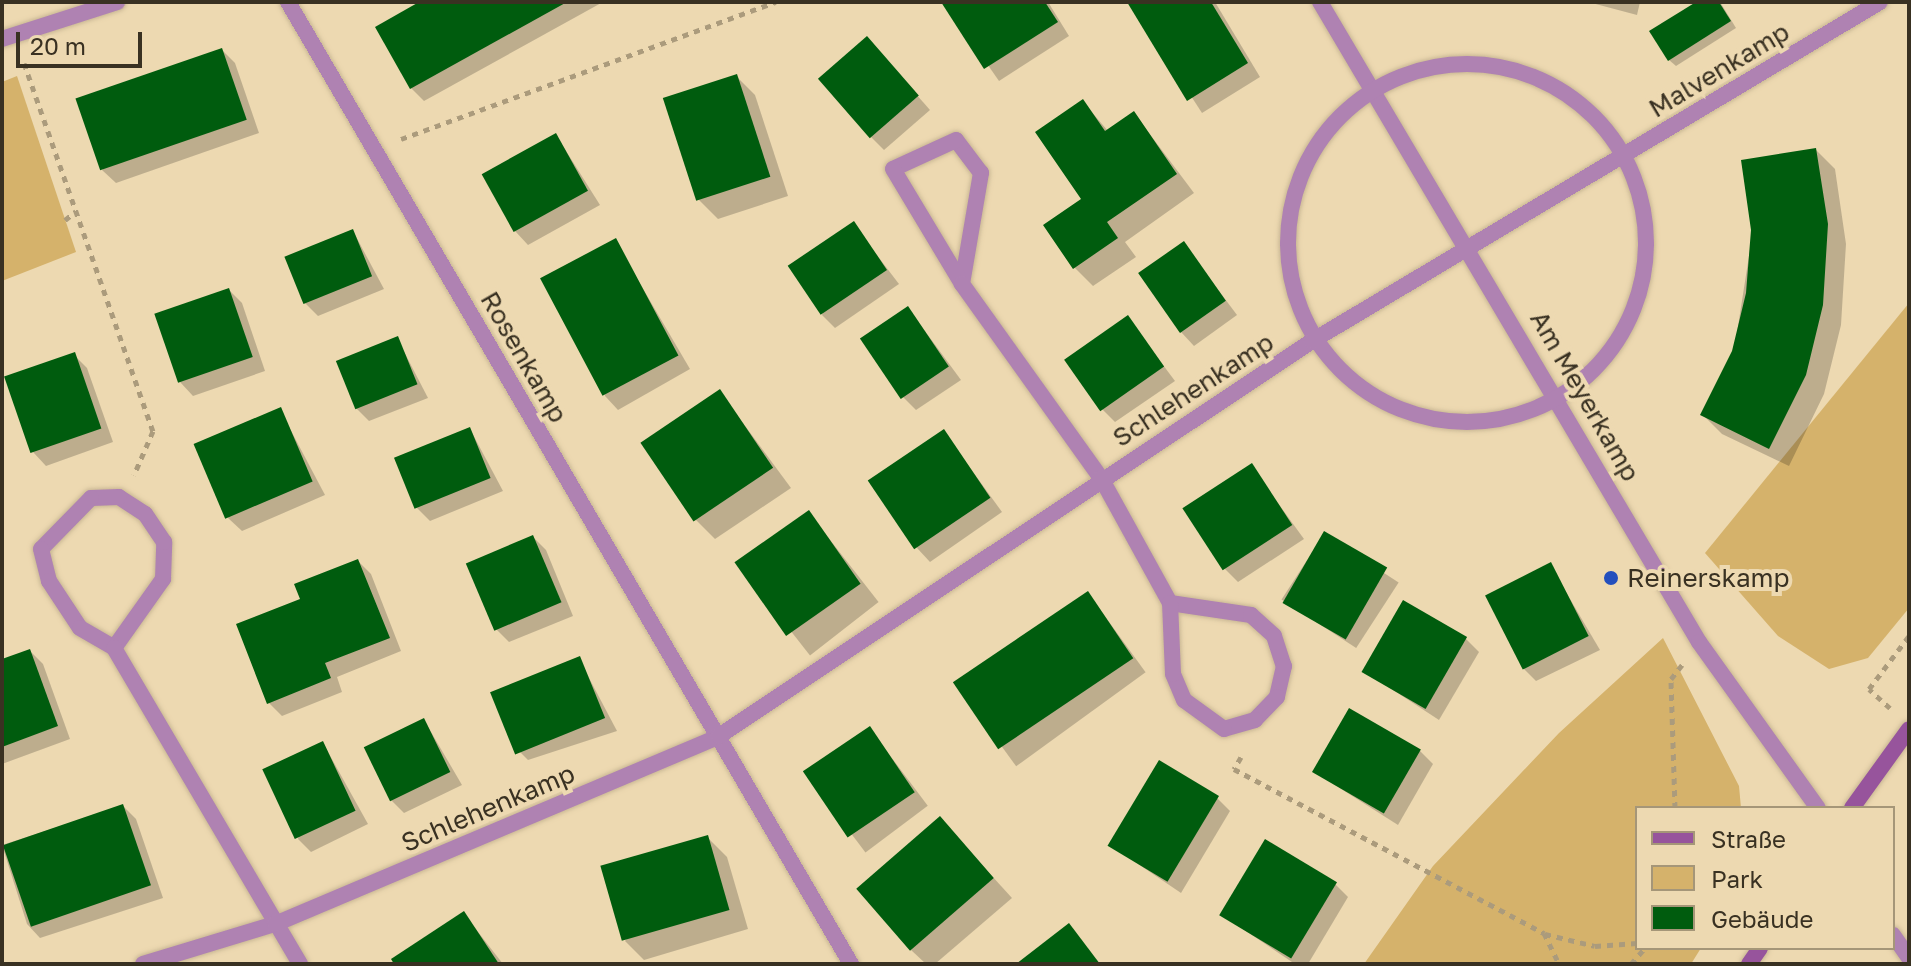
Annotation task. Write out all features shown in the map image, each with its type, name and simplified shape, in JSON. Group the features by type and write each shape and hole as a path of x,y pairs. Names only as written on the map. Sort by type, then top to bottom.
{"main road":[{"path":"1853,806 1909,729"}],"street":[{"path":"8,37 117,2"},
{"name":"Rosenkamp","path":"288,2 719,736"},
{"name":"Am Meyerkamp","path":"1320,2 1561,401 1699,642 1817,806"},
{"name":"Malvenkamp","path":"1472,251 1623,155 1880,2"},
{"path":"1374,89 1430,62 1487,62 1565,96 1623,155 1642,193 1649,239 1638,304 1561,401"},
{"name":"Schlehenkamp","path":"1374,89 1305,154 1284,251 1312,341 1382,404 1488,424 1561,401"},
{"name":"Schlehenkamp","path":"962,284 981,173 956,140 893,169 962,284 1101,478 1170,603 1173,674 1184,700 1224,729 1255,720 1277,697 1284,666 1274,636 1251,615 1170,603"},
{"name":"Schlehenkamp","path":"143,964 275,924 719,736 1101,478 1312,341 1472,251"},
{"path":"114,648 163,579 164,542 145,514 123,500 91,498 41,549 49,581 80,628 114,648 300,964"},
{"path":"719,736 851,964"},
{"path":"1895,938 1909,958"}],"path":[{"path":"374,149 776,2"},
{"path":"8,37 76,211 153,431 123,500"},
{"path":"65,220 76,211"},
{"path":"1869,689 1909,636"},
{"path":"1675,806 1671,679 1699,642"},
{"path":"1248,745 1234,769 1544,933 1595,946 1635,943"},
{"path":"1544,933 1559,964"}],"green space":[{"path":"17,76 76,252 2,281 2,82"},
{"path":"1909,303 1909,608 1868,658 1829,669 1778,636 1705,553"},
{"path":"1663,638 1739,786 1741,806 1635,806 1635,950 1700,950 1691,964 1364,964 1433,866 1559,733"}],"building":[{"path":"419,2 567,2 410,89 375,27"},
{"path":"941,2 1045,2 1058,22 984,69"},
{"path":"1127,2 1211,2 1248,63 1187,101"},
{"path":"1696,2 1719,2 1731,21 1668,61 1649,31"},
{"path":"867,36 919,96 870,138 818,79"},
{"path":"222,48 247,120 100,170 75,98"},
{"path":"737,74 770,177 696,201 663,98"},
{"path":"1083,99 1105,131 1134,111 1177,174 1107,222 1118,238 1073,269 1043,225 1081,199 1035,132"},
{"path":"556,133 588,191 514,232 482,174"},
{"path":"1816,148 1828,224 1823,305 1806,375 1769,449 1700,415 1732,351 1746,293 1751,230 1741,160"},
{"path":"854,221 887,270 821,315 788,266"},
{"path":"353,229 372,276 303,304 284,257"},
{"path":"616,238 678,355 603,396 540,278"},
{"path":"1184,241 1226,301 1180,333 1138,273"},
{"path":"229,288 253,357 178,383 154,314"},
{"path":"908,306 949,367 901,399 860,338"},
{"path":"1128,315 1164,367 1100,411 1064,360"},
{"path":"398,336 417,384 355,409 336,361"},
{"path":"75,352 101,429 30,453 4,376"},
{"path":"720,389 773,468 694,521 640,443"},
{"path":"281,407 313,482 225,519 194,444"},
{"path":"470,427 491,478 415,509 394,458"},
{"path":"944,429 990,498 914,549 868,480"},
{"path":"1252,463 1292,525 1223,570 1182,508"},
{"path":"809,510 861,584 786,636 734,562"},
{"path":"1324,531 1387,568 1346,639 1282,603"},
{"path":"533,535 562,602 494,631 466,564"},
{"path":"358,559 390,638 325,663 331,678 267,704 236,624 300,599 294,584"},
{"path":"1551,562 1589,636 1523,670 1485,596"},
{"path":"1088,591 1133,658 998,749 953,682"},
{"path":"1403,600 1467,637 1426,709 1362,672"},
{"path":"30,649 58,726 2,747 2,659"},
{"path":"580,656 605,718 515,754 490,692"},
{"path":"1349,708 1421,749 1384,814 1312,772"},
{"path":"424,718 450,772 390,801 364,747"},
{"path":"870,726 915,792 848,838 803,771"},
{"path":"323,741 356,811 295,839 262,769"},
{"path":"1159,760 1219,796 1167,882 1107,846"},
{"path":"123,804 151,885 31,927 3,845"},
{"path":"940,816 994,878 910,951 856,889"},
{"path":"708,835 729,910 622,941 600,866"},
{"path":"1265,839 1337,882 1291,959 1219,915"},
{"path":"464,911 499,964 394,964 391,959"},
{"path":"1069,923 1100,964 1016,964"}],"place":[{"name":"Reinerskamp","path":"1611,578"}]}
